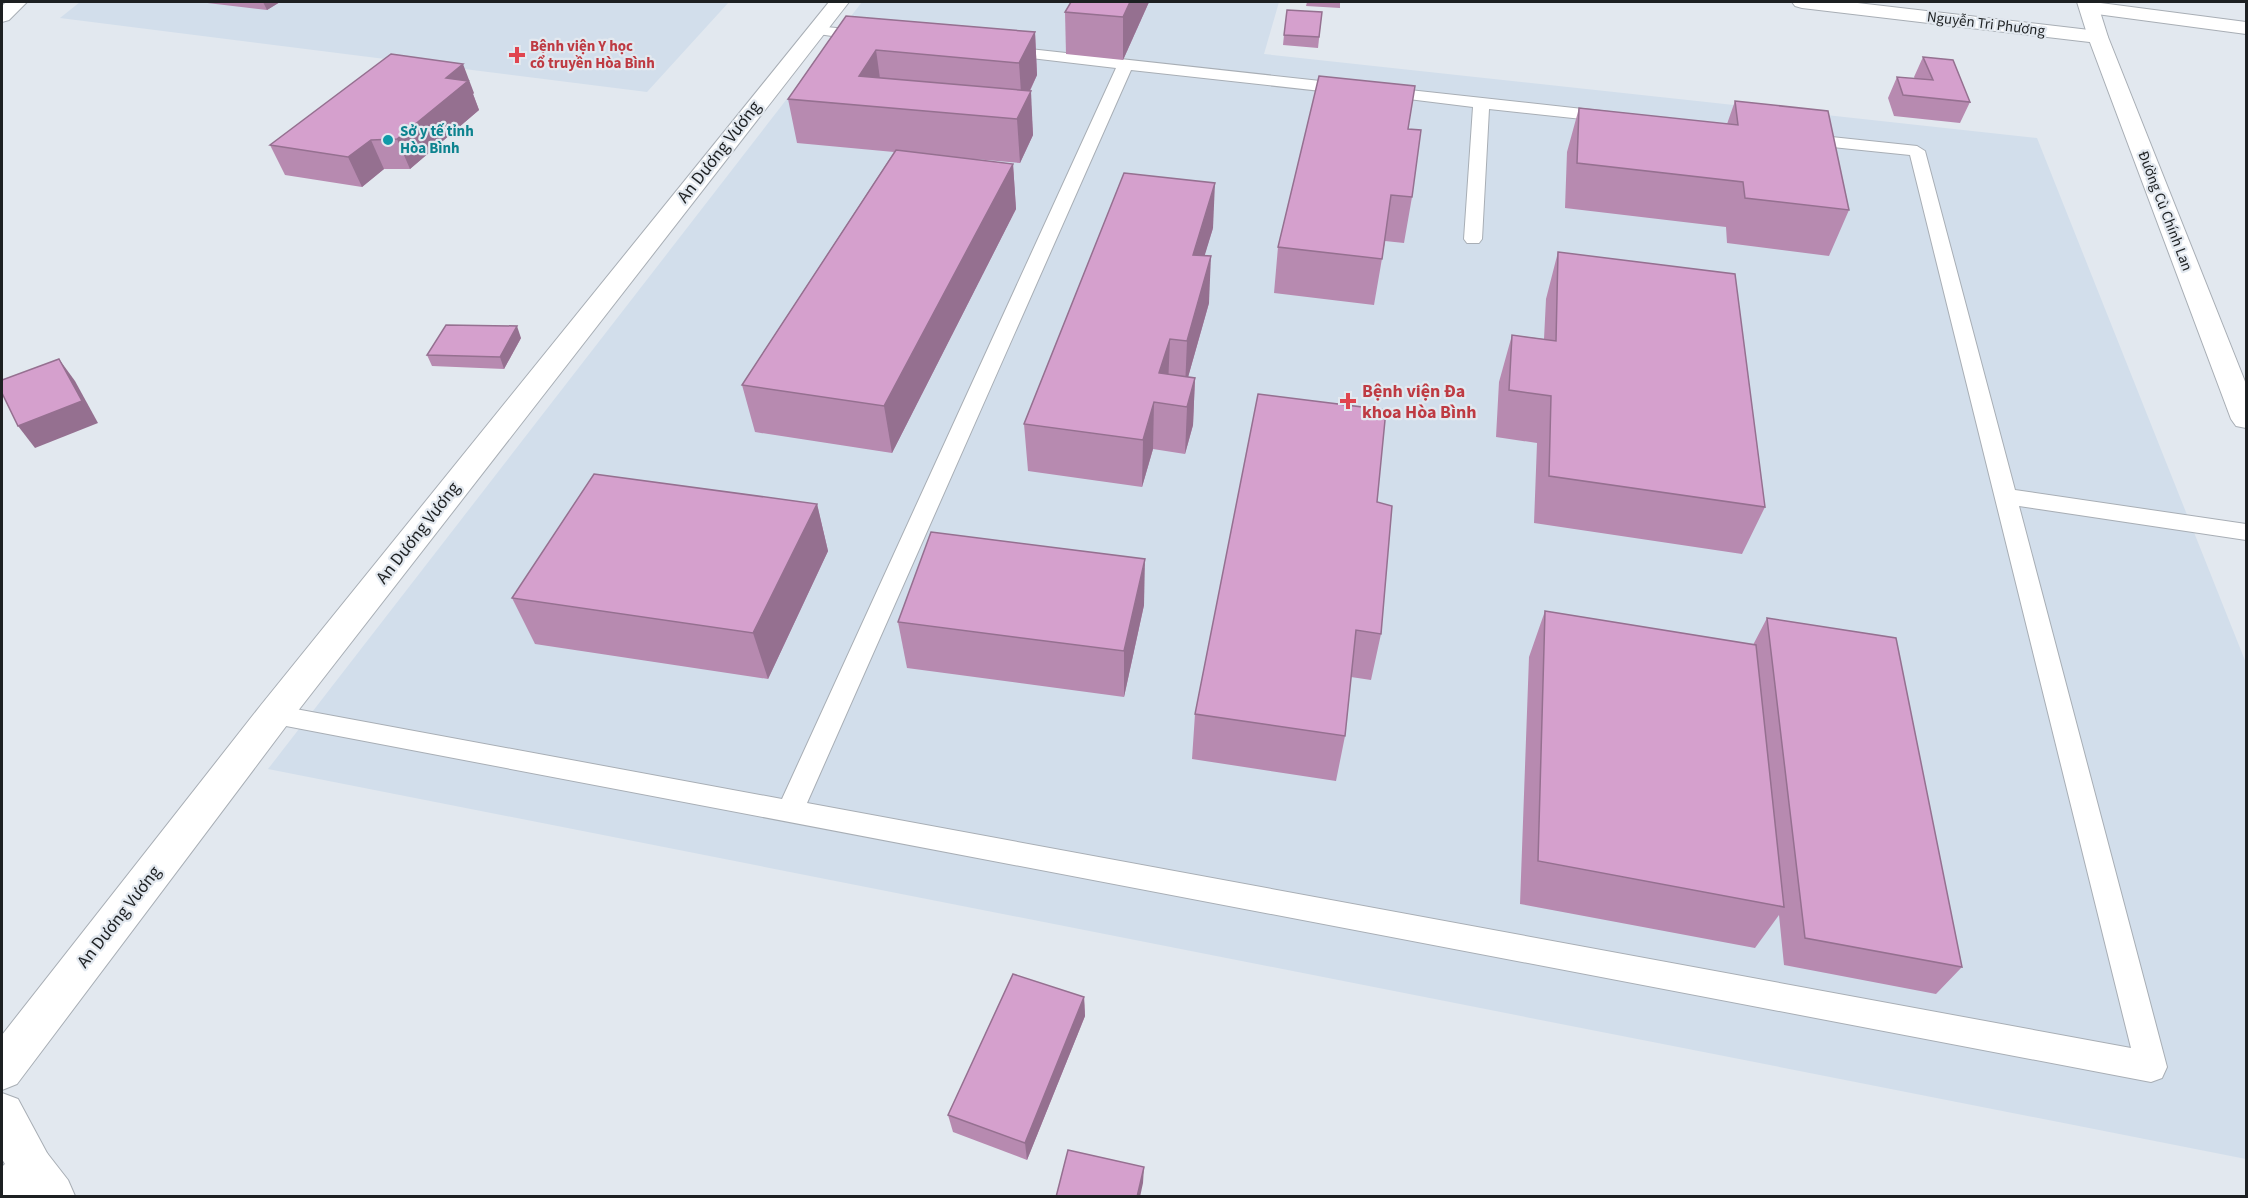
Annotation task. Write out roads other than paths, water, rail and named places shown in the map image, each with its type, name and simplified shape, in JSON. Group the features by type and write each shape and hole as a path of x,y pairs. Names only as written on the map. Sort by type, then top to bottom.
{"street":[{"path":"2,16 17,2"},
{"name":"An Dương Vương","path":"2,1069 274,714 839,2"},
{"name":"Nguyễn Tri Phương","path":"1803,2 2098,37"},
{"path":"2088,4 2247,28"},
{"name":"Đường Cù Chính Lan","path":"2088,4 2098,37 2247,419"},
{"path":"2,1114 30,1187"}],"lane":[{"path":"816,30 888,38"},
{"path":"983,49 1634,120"},
{"path":"789,811 1126,64"},
{"path":"1473,238 1481,103"},
{"path":"274,714 2151,1067 1917,151 1776,136"},
{"path":"2005,496 2247,532"}],"place":[{"name":"Bệnh viện Y học cổ truyền Hòa Bình","path":"517,55"},
{"name":"Sở y tế tỉnh Hòa Bình","path":"388,140"},
{"name":"Bệnh viện Đa khoa Hòa Bình","path":"1348,401"}]}
